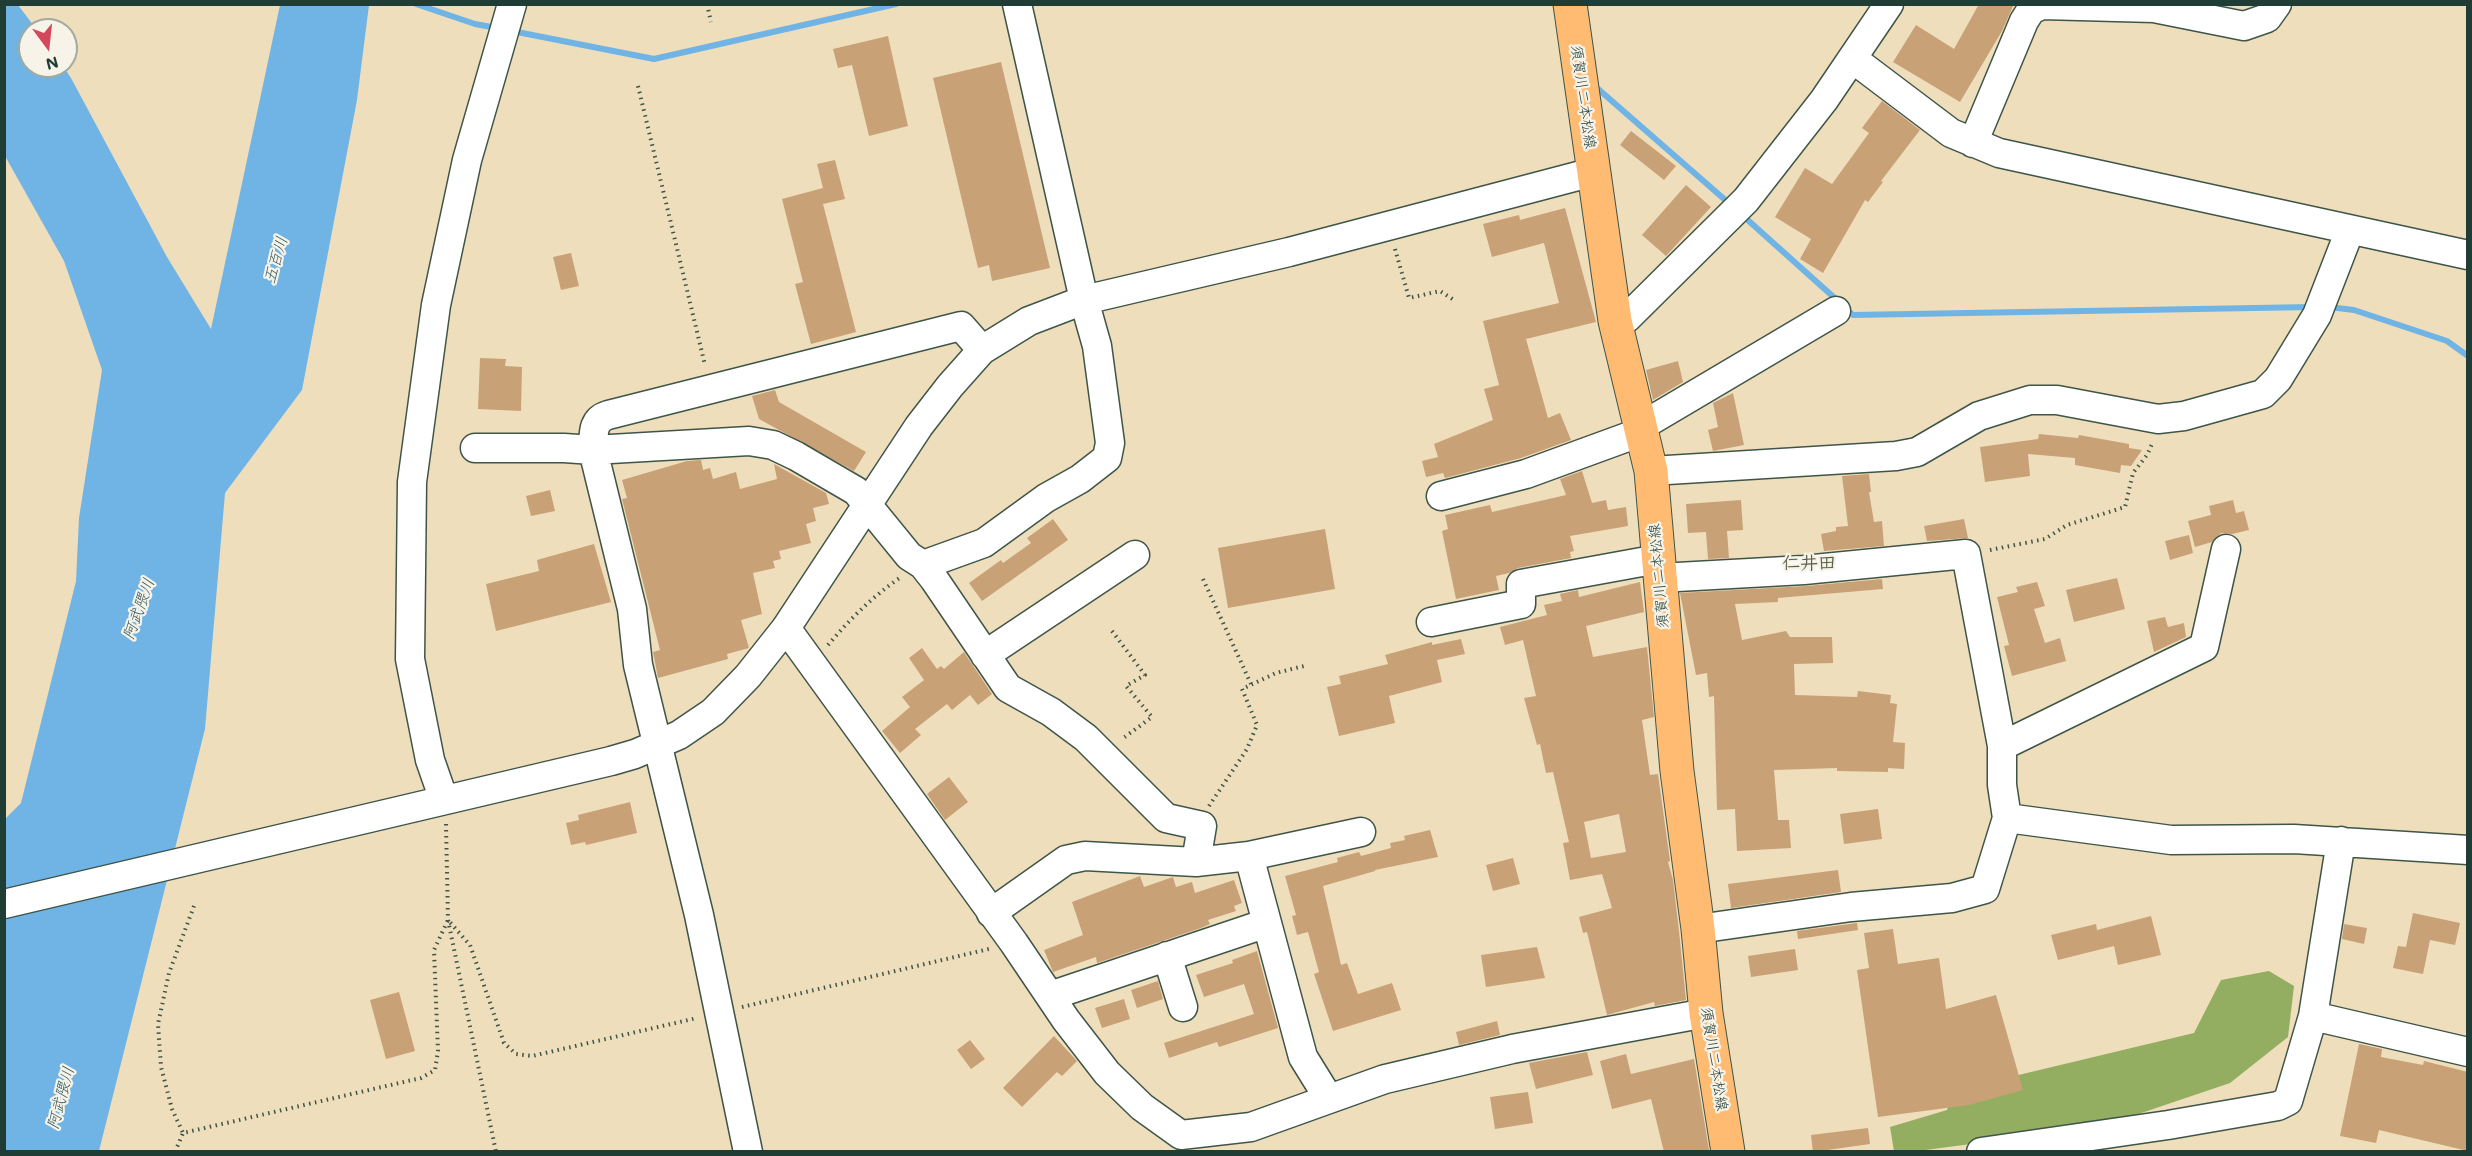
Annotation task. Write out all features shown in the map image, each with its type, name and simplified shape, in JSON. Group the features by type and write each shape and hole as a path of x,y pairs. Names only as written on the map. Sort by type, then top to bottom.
{"main road":[{"name":"須賀川二本松線","path":"1570,4 1615,321 1651,471 1677,771 1698,929 1706,1013 1728,1152"}],"street":[{"path":"444,800 430,760 410,659 412,482 436,305 467,160 512,4"},
{"path":"923,565 984,543 1107,458 1110,443 1097,346 1084,300 1017,4"},
{"path":"1615,321 1627,318 1737,209 1853,58 1889,4"},
{"path":"1973,143 2024,21 2031,10 2042,5 2154,8 2244,26 2267,18 2277,4"},
{"path":"1853,58 1951,133 1999,153 2468,255"},
{"path":"4,904 611,761 679,735 713,712 748,676 786,628 919,426 950,386 982,350 1029,321 1084,300 1593,172"},
{"path":"1651,471 1896,456 1917,452 1979,416 2030,400 2057,400 2158,419 2193,414 2263,394 2278,379 2322,305 2350,230"},
{"path":"1441,496 1526,474 1640,430 1836,311"},
{"path":"748,1152 699,915 638,665 632,609 594,450 594,428 602,417 960,326 982,350"},
{"path":"475,448 594,450 749,441 773,445 796,456 856,491 909,556 923,565 1008,688 1059,718 1086,738 1166,818 1202,826 1196,862"},
{"path":"2002,746 2204,647 2226,549"},
{"path":"1431,622 1521,604 1521,584 1658,569 1804,570 1966,554 2002,746 2002,785 2007,818 1985,889 1952,898 1851,907 1698,929"},
{"path":"985,655 1135,555"},
{"path":"786,628 1107,1073 1180,1143 1251,1127 1385,1080 1512,1049 1706,1013"},
{"path":"2007,818 2171,840 2294,838 2468,850"},
{"path":"991,912 1066,860 1085,856 1196,862 1249,856 1361,832"},
{"path":"1981,1152 2069,1146 2278,1106 2288,1101 2313,1016 2341,841"},
{"path":"1249,856 1303,1057 1329,1099"},
{"path":"1050,996 1267,922"},
{"path":"1167,956 1183,1007"},
{"path":"2313,1016 2468,1052"}],"path":[{"path":"707,4 711,22"},
{"path":"638,86 711,388"},
{"path":"1389,225 1409,298 1440,291 1454,300"},
{"path":"1966,554 2026,545 2045,539 2067,525 2124,507 2133,473 2147,455 2155,438 2158,419"},
{"path":"812,664 853,615 905,574 923,565"},
{"path":"1203,579 1251,684"},
{"path":"1102,754 1152,717 1126,686 1145,675 1112,631"},
{"path":"1202,826 1210,805 1247,749 1257,725 1242,689 1276,673 1304,666"},
{"path":"444,800 448,920 496,1152"},
{"path":"175,1152 183,1133 172,1109 161,1067 158,1024 169,973 194,906"},
{"path":"448,920 470,945 504,1043 516,1054 532,1056 1014,944"},
{"path":"183,1133 421,1078 435,1070 438,1051 434,950 448,920"}],"green space":[{"path":"2269,971 2294,986 2288,1037 2230,1083 2100,1127 1918,1151 1894,1151 1890,1127 1947,1110 1963,1059 2006,1078 2194,1033 2221,980"}],"water":[{"path":"5,5 18,5 28,18 18,18 18,78 71,78 167,257 211,329 280,5 369,5 357,100 302,390 225,493 205,729 99,1151 5,1152 5,819 21,803 76,581 79,518 102,370 64,261 5,156"}],"building":[{"path":"1979,4 2014,4 2002,31 1960,102 1893,62 1916,25 1954,49"},
{"path":"888,36 908,126 869,136 852,65 838,68 833,49"},
{"path":"1001,62 1050,268 992,281 989,265 978,268 933,78"},
{"path":"1882,101 1920,130 1868,202 1865,200 1823,273 1800,259 1811,239 1775,217 1805,168 1832,184 1869,133 1862,128"},
{"path":"1631,131 1676,166 1664,180 1620,145"},
{"path":"835,160 845,199 823,204 856,332 811,344 795,284 803,282 782,199 823,188 817,164"},
{"path":"1686,185 1711,207 1666,256 1642,235"},
{"path":"1565,208 1596,322 1526,339 1548,418 1560,413 1571,440 1521,458 1445,478 1443,473 1426,477 1422,461 1438,457 1434,444 1493,420 1484,389 1499,385 1483,321 1559,303 1544,243 1492,257 1483,224 1519,215 1520,220"},
{"path":"571,253 579,286 561,290 553,257"},
{"path":"480,358 506,359 505,366 522,367 521,411 478,409"},
{"path":"1678,361 1683,382 1653,400 1646,370"},
{"path":"775,390 779,402 866,452 854,471 759,419 752,396"},
{"path":"1733,393 1744,445 1713,451 1708,430 1718,427 1713,403"},
{"path":"2039,434 2078,438 2079,435 2129,444 2129,448 2142,450 2131,466 2121,465 2120,473 2075,465 2075,458 2028,454 2030,476 1985,482 1980,447 2038,439"},
{"path":"701,460 703,470 710,468 713,479 736,472 740,489 777,479 774,464 826,493 829,504 813,508 816,521 806,524 811,543 779,551 781,559 773,561 775,568 753,573 762,614 741,620 749,648 727,654 728,659 658,678 653,652 660,650 622,499 627,498 622,480 687,461"},
{"path":"1582,471 1592,503 1606,500 1608,510 1626,507 1628,526 1570,536 1574,551 1570,552 1571,558 1518,568 1496,576 1499,590 1456,599 1442,531 1448,529 1445,515 1490,505 1492,512 1566,495 1560,479"},
{"path":"1869,474 1871,492 1869,492 1874,522 1882,521 1884,546 1824,551 1821,534 1836,531 1836,527 1848,526 1842,476"},
{"path":"550,490 555,511 531,516 526,496"},
{"path":"1741,500 1743,530 1727,531 1729,558 1708,559 1706,532 1688,533 1686,504"},
{"path":"2233,500 2236,513 2244,511 2249,530 2232,534 2221,533 2212,542 2195,547 2188,521 2211,515 2209,506"},
{"path":"1053,519 1068,540 982,601 969,583 1001,560 1003,563 1031,543 1027,538"},
{"path":"1964,519 1968,538 1927,541 1924,526"},
{"path":"1325,529 1335,589 1228,608 1218,548"},
{"path":"2189,535 2193,553 2170,560 2165,541"},
{"path":"594,544 611,602 496,631 486,584 539,571 537,560"},
{"path":"2117,578 2125,609 2074,622 2066,590"},
{"path":"1882,579 1883,589 1778,598 1778,602 1735,604 1742,640 1786,631 1790,637 1832,637 1833,663 1794,664 1795,695 1857,697 1858,691 1891,695 1890,703 1897,704 1893,742 1905,743 1904,769 1888,768 1888,772 1837,771 1837,768 1774,770 1778,820 1789,820 1791,848 1737,851 1735,809 1717,810 1714,696 1709,697 1707,673 1696,675 1680,593"},
{"path":"1640,582 1644,612 1586,626 1593,657 1647,647 1654,717 1642,720 1650,775 1658,774 1670,861 1668,862 1673,880 1686,1000 1655,1006 1654,1002 1607,1015 1587,932 1583,933 1579,917 1612,908 1602,874 1570,880 1563,843 1569,842 1553,772 1546,773 1540,744 1537,745 1524,698 1536,696 1523,640 1505,645 1500,627 1547,615 1544,605 1562,601 1560,594 1578,590 1579,597","holes":["1619,814 1626,852 1591,858 1584,822"]},
{"path":"2037,582 2045,606 2034,609 2045,643 2060,638 2066,661 2012,676 2004,646 2009,645 1997,597 2018,592 2016,587"},
{"path":"2165,617 2168,627 2184,623 2186,637 2154,652 2147,621"},
{"path":"1461,639 1465,654 1437,660 1442,682 1389,696 1395,723 1339,736 1327,687 1341,684 1339,676 1388,664 1385,655 1432,642 1432,645"},
{"path":"922,648 937,669 941,666 944,669 964,652 992,694 978,705 970,695 952,710 947,704 915,729 921,735 900,753 882,731 910,707 902,697 924,680 909,658"},
{"path":"949,777 968,802 945,820 927,794"},
{"path":"630,802 637,833 586,845 585,842 571,845 566,823 579,820 578,815"},
{"path":"1878,809 1882,839 1844,844 1840,814"},
{"path":"1430,830 1438,857 1375,870 1323,886 1341,965 1347,963 1358,994 1392,983 1401,1010 1333,1031 1314,974 1319,972 1308,932 1297,935 1292,916 1296,915 1285,876 1338,862 1337,858 1359,852 1361,856 1391,848 1390,843 1405,840 1404,836"},
{"path":"1513,858 1520,884 1493,891 1486,865"},
{"path":"1838,870 1841,892 1731,908 1728,884"},
{"path":"1140,876 1144,887 1173,877 1176,887 1192,882 1195,893 1234,880 1242,903 1234,906 1236,911 1208,920 1210,924 1201,928 1097,963 1096,957 1053,972 1044,950 1083,935 1072,902"},
{"path":"2413,913 2460,923 2455,945 2430,940 2423,974 2393,968 2398,946 2406,947"},
{"path":"2151,916 2161,955 2118,965 2114,946 2058,960 2051,935 2096,924 2097,930"},
{"path":"1857,923 1858,930 1798,939 1797,931"},
{"path":"2344,924 2367,928 2364,944 2342,939"},
{"path":"1893,929 1898,964 1939,958 1946,1009 1996,995 2023,1090 1969,1105 1878,1117 1857,970 1869,968 1864,933"},
{"path":"1537,947 1545,978 1486,987 1481,955"},
{"path":"1795,949 1798,970 1751,977 1748,956"},
{"path":"1257,951 1278,1028 1219,1047 1217,1042 1169,1058 1164,1043 1254,1014 1244,984 1204,997 1196,975 1233,963 1232,960"},
{"path":"1158,981 1163,999 1137,1008 1131,990"},
{"path":"399,992 415,1051 386,1059 370,1000"},
{"path":"1124,999 1130,1019 1102,1028 1095,1008"},
{"path":"1497,1021 1500,1035 1459,1045 1456,1032"},
{"path":"1054,1036 1077,1061 1062,1076 1057,1072 1022,1107 1003,1088"},
{"path":"970,1040 985,1059 971,1069 957,1050"},
{"path":"2359,1044 2382,1049 2381,1057 2423,1065 2424,1061 2468,1072 2468,1151 2379,1130 2376,1143 2340,1136"},
{"path":"1587,1052 1593,1075 1536,1089 1529,1063"},
{"path":"1626,1054 1631,1074 1694,1059 1709,1150 1664,1152 1651,1099 1612,1109 1600,1061"},
{"path":"1528,1092 1533,1123 1495,1129 1490,1097"},
{"path":"1868,1128 1870,1144 1813,1152 1811,1135"}],"waterway":[{"path":"416,4 475,24 497,28"},
{"path":"512,31 654,59 896,4"},
{"path":"1597,88 1731,205"},
{"path":"1741,214 1838,301"},
{"path":"1845,308 1853,315 2312,307"},
{"path":"2329,307 2354,310 2447,341 2468,356"}],"district":[{"name":"仁井田","path":"1809,563"}],"water label":[{"name":"五百川","path":"276,260"},
{"name":"阿武隈川","path":"139,609"},
{"name":"阿武隈川","path":"61,1098"}]}
